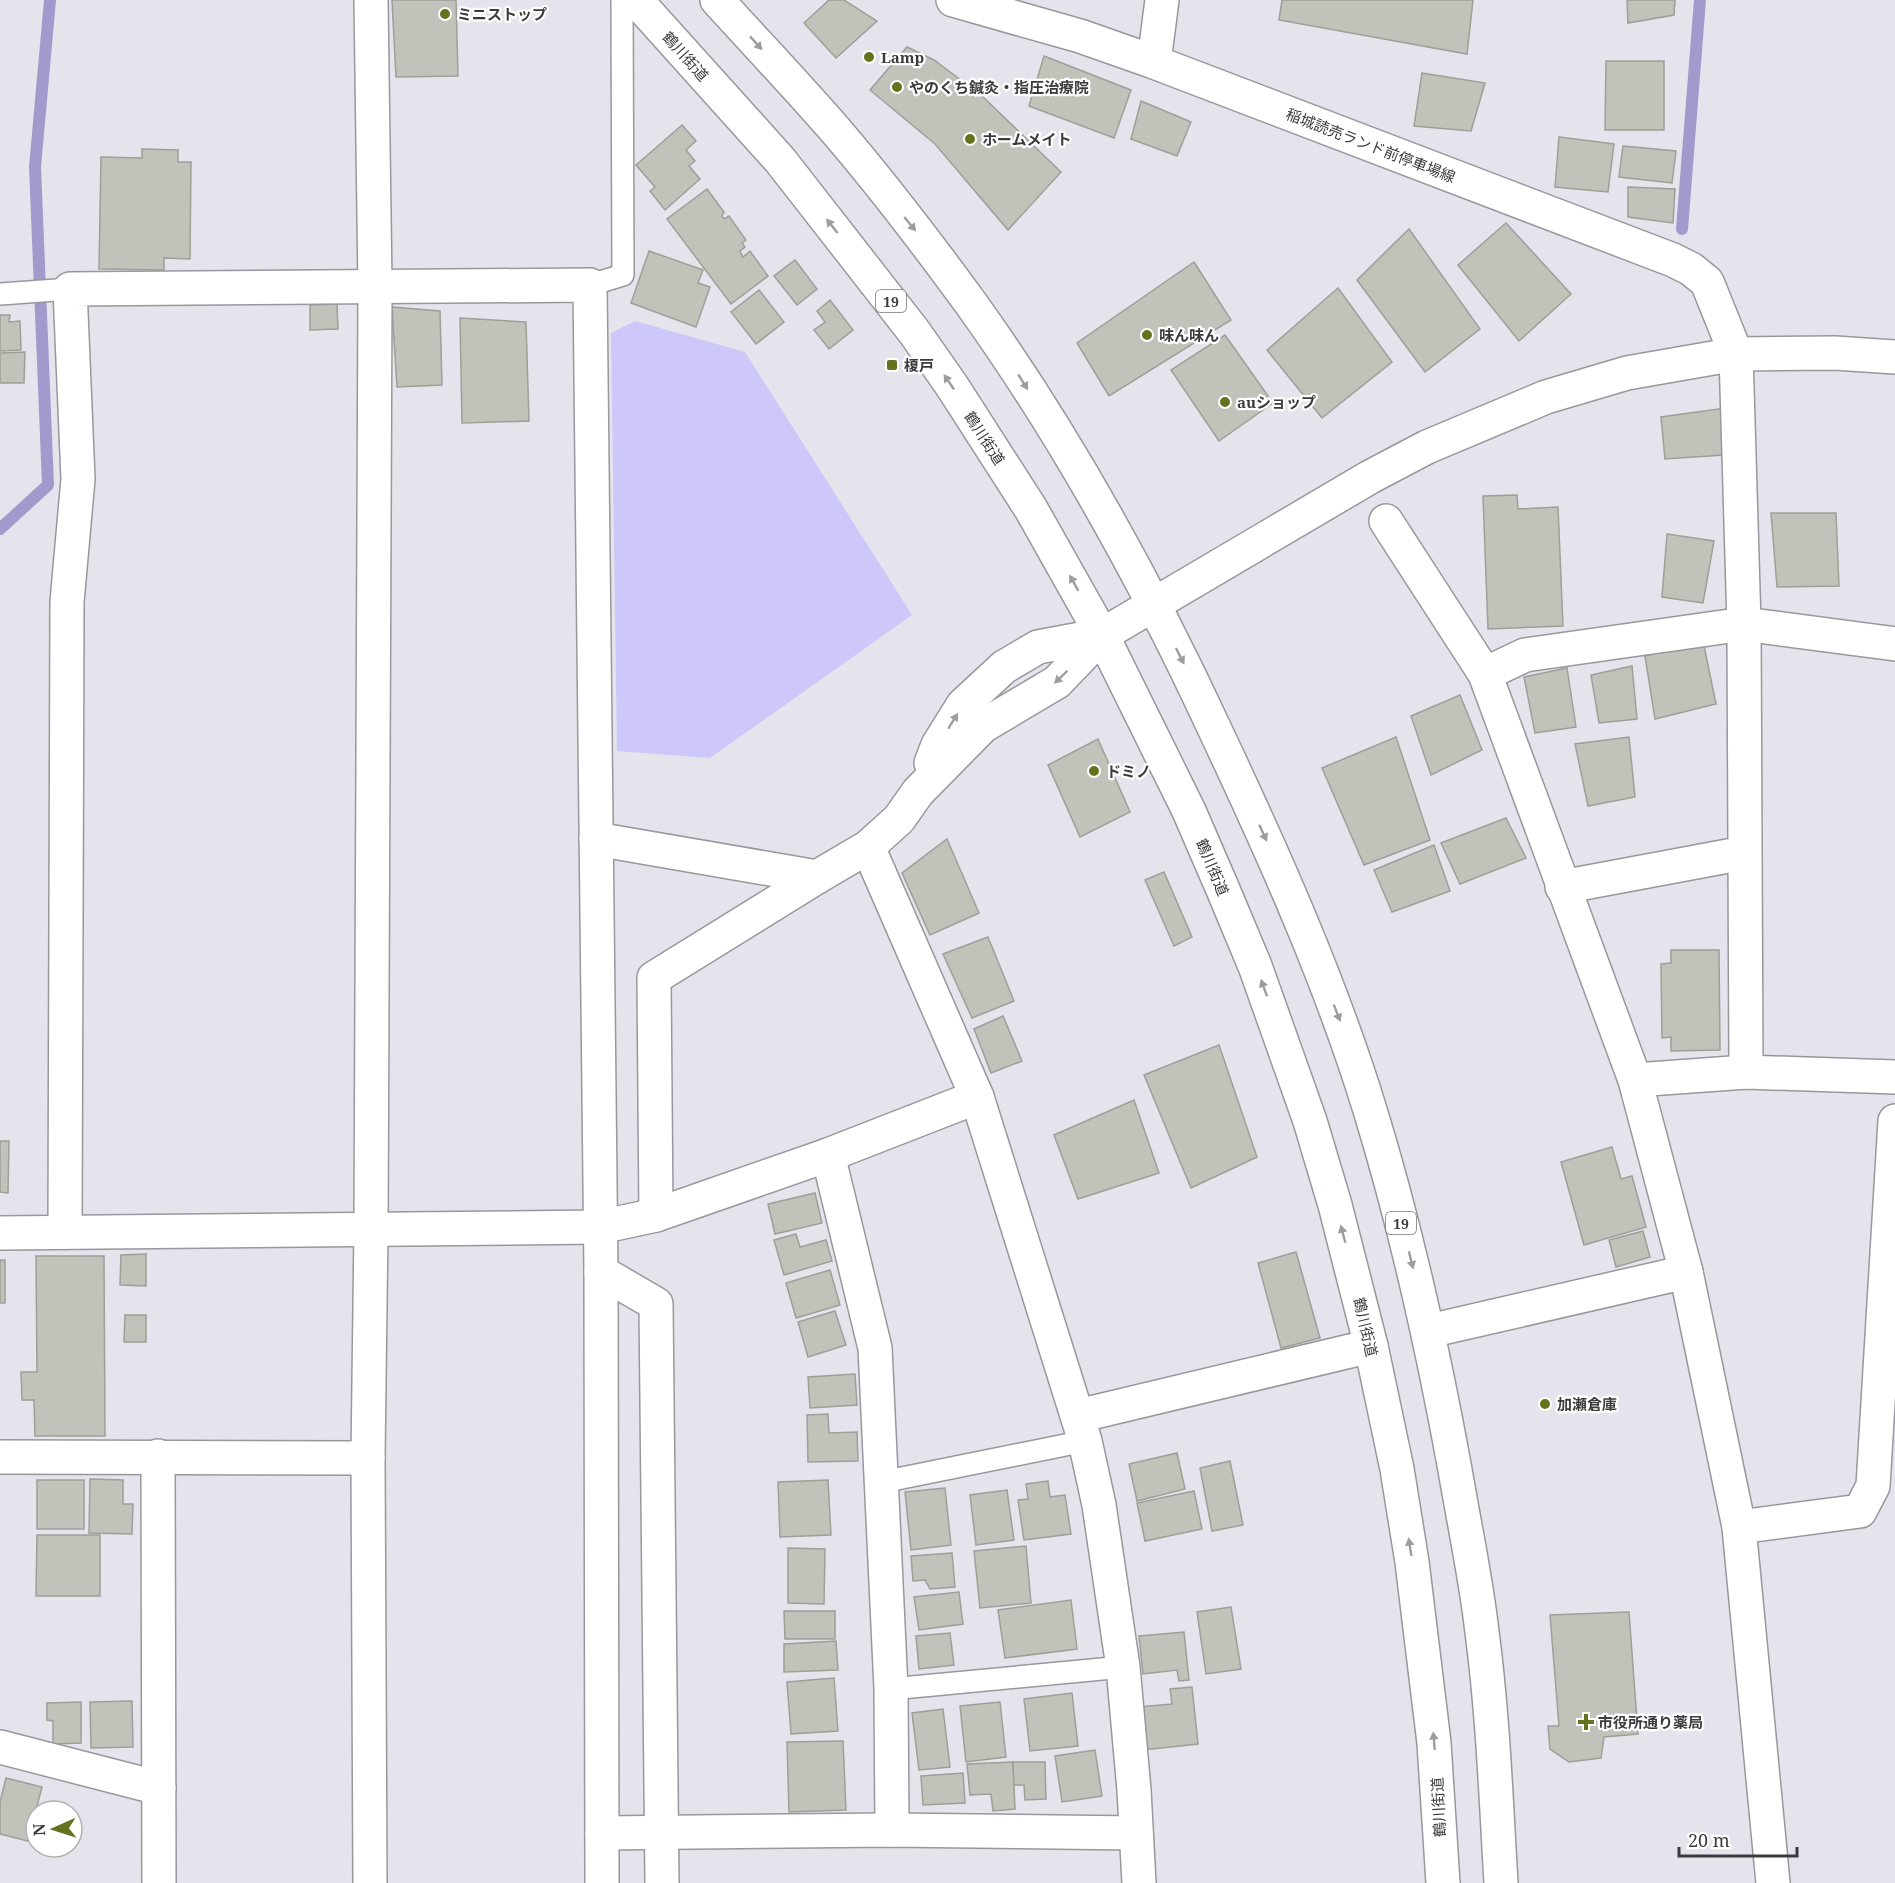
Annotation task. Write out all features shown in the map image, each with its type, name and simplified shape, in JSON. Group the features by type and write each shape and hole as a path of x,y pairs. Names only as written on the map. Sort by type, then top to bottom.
{"street":[{"path":"370,1883 368,1458 375,287 371,0"},
{"name":"鶴川街道","path":"636,0 780,160 915,333 1031,509 1102,634 1189,811 1255,966 1310,1121 1335,1205 1371,1346 1397,1469 1414,1573 1434,1743 1443,1883"},
{"name":"19","path":"717,0 838,133 971,304 1085,478 1154,604 1278,867 1322,975 1370,1109 1429,1331 1449,1433 1482,1631 1493,1745 1500,1883"},
{"name":"稲城読売ランド前停車場線","path":"953,0 1080,36 1154,62 1691,269 1707,282 1736,354"},
{"path":"1154,62 1162,0"},
{"path":"65,1232 68,602 78,479 69,289 590,285 601,1272 602,1883"},
{"path":"656,1215 654,978 868,847 899,819 918,792 938,746 963,705 1004,667 1038,647 1102,634 1370,477 1427,447 1501,414 1556,394 1617,376 1736,354 1834,353 1895,357"},
{"path":"1736,354 1744,624 1746,1072"},
{"path":"1386,521 1485,674 1635,1080 1686,1272 1739,1527 1773,1883"},
{"path":"1485,674 1525,656 1744,624 1895,644"},
{"path":"596,839 817,877"},
{"path":"868,847 977,1097 1081,1428 1100,1505 1123,1667 1139,1883"},
{"path":"1562,887 1744,853"},
{"path":"1635,1080 1746,1072 1895,1077"},
{"path":"0,1233 600,1227 656,1215 828,1155 977,1097"},
{"path":"1739,1527 1860,1511 1874,1486 1895,1121"},
{"path":"828,1155 875,1348 891,1689 892,1830"},
{"path":"601,1272 656,1304 662,1883"},
{"path":"1429,1331 1686,1272"},
{"path":"1081,1428 1371,1346"},
{"path":"158,1456 159,1883"},
{"path":"0,1457 368,1458"},
{"path":"0,1747 159,1788"},
{"path":"602,1833 892,1830 1136,1833"}],"lane":[{"path":"590,285 624,275 621,0"},
{"path":"0,294 69,289"},
{"path":"882,1482 1081,1428"},
{"path":"891,1689 1123,1667"}],"shaded area":[{"path":"635,321 745,352 912,615 710,758 617,751 611,333"}],"building":[{"path":"392,0 456,0 458,76 396,77"},
{"path":"829,0 844,0 877,21 836,58 804,23"},
{"path":"1282,0 1473,0 1467,54 1279,20"},
{"path":"1627,0 1675,0 1674,15 1628,23"},
{"path":"907,47 934,60 982,96 1061,172 1008,230 935,144 870,90"},
{"path":"1044,56 1131,90 1114,138 1029,106"},
{"path":"1606,61 1664,61 1664,130 1605,130"},
{"path":"1422,73 1485,83 1471,131 1414,126"},
{"path":"1141,101 1191,122 1177,156 1131,139"},
{"path":"682,125 696,141 686,150 695,161 689,166 700,179 665,210 650,191 655,187 636,165"},
{"path":"1559,137 1614,144 1608,192 1555,187"},
{"path":"1623,146 1676,151 1672,183 1619,177"},
{"path":"142,149 178,150 178,162 191,162 190,259 164,258 164,270 99,269 101,157 142,158"},
{"path":"1628,187 1675,189 1673,223 1628,217"},
{"path":"707,189 724,212 722,216 724,219 729,216 746,240 742,243 745,247 740,251 743,257 750,251 768,276 731,304 667,219"},
{"path":"1506,223 1571,294 1519,341 1458,265"},
{"path":"1409,229 1480,329 1425,372 1357,280"},
{"path":"649,251 703,270 698,283 710,287 696,327 631,303"},
{"path":"795,260 817,289 797,305 774,276"},
{"path":"1194,262 1231,320 1109,396 1077,343"},
{"path":"1338,288 1392,362 1322,418 1267,350"},
{"path":"759,290 784,322 756,344 731,312"},
{"path":"830,300 853,330 829,349 814,330 825,322 817,311"},
{"path":"337,304 338,329 310,330 310,305"},
{"path":"392,307 440,311 442,385 397,387"},
{"path":"0,315 10,315 9,322 20,321 21,350 0,351"},
{"path":"460,318 526,322 529,421 462,423"},
{"path":"1225,335 1273,403 1219,441 1171,370"},
{"path":"25,352 24,383 0,383 0,353"},
{"path":"1725,408 1724,455 1665,459 1661,417"},
{"path":"1517,495 1518,509 1558,507 1563,626 1488,629 1483,496"},
{"path":"1771,513 1836,513 1839,586 1777,587"},
{"path":"1667,534 1714,541 1703,603 1662,597"},
{"path":"1703,641 1716,704 1655,719 1645,656"},
{"path":"1632,666 1637,719 1599,723 1591,675"},
{"path":"1567,668 1576,727 1535,733 1524,677"},
{"path":"1460,695 1482,750 1431,775 1411,716"},
{"path":"1396,737 1430,840 1364,865 1322,768"},
{"path":"1629,737 1635,797 1588,806 1575,744"},
{"path":"1098,739 1130,812 1080,837 1048,765"},
{"path":"1506,818 1526,858 1460,884 1441,843"},
{"path":"947,839 979,913 930,935 902,873"},
{"path":"1434,845 1450,891 1392,912 1374,870"},
{"path":"1164,872 1192,937 1174,946 1145,880"},
{"path":"988,937 1014,1001 972,1018 943,954"},
{"path":"1671,950 1719,950 1720,1050 1671,1051 1671,1037 1662,1038 1661,964 1671,963"},
{"path":"1003,1016 1022,1061 991,1073 974,1029"},
{"path":"1219,1045 1257,1157 1191,1188 1144,1075"},
{"path":"1134,1100 1159,1173 1078,1199 1054,1135"},
{"path":"0,1141 9,1141 8,1193 0,1192"},
{"path":"1612,1147 1621,1179 1632,1176 1646,1227 1584,1245 1561,1162"},
{"path":"815,1193 822,1223 775,1234 768,1204"},
{"path":"1643,1231 1650,1257 1616,1267 1609,1240"},
{"path":"796,1234 800,1247 826,1240 832,1261 784,1275 774,1240"},
{"path":"1296,1252 1320,1338 1281,1348 1258,1263"},
{"path":"146,1254 146,1286 120,1285 121,1255"},
{"path":"36,1256 104,1256 105,1436 35,1436 34,1400 22,1400 21,1372 37,1372"},
{"path":"0,1260 5,1260 5,1303 0,1303"},
{"path":"830,1270 840,1305 796,1318 786,1283"},
{"path":"835,1311 846,1345 808,1357 798,1322"},
{"path":"125,1315 146,1315 146,1342 124,1342"},
{"path":"855,1374 857,1405 810,1408 808,1377"},
{"path":"828,1414 829,1433 857,1432 858,1461 808,1462 807,1415"},
{"path":"1177,1453 1185,1489 1137,1501 1129,1464"},
{"path":"1230,1461 1243,1525 1212,1531 1200,1468"},
{"path":"90,1479 123,1480 123,1504 133,1504 132,1534 89,1533"},
{"path":"37,1480 84,1480 84,1529 37,1529"},
{"path":"828,1480 831,1535 780,1537 778,1482"},
{"path":"1048,1481 1050,1497 1065,1495 1071,1534 1024,1540 1018,1500 1028,1499 1026,1484"},
{"path":"945,1488 951,1545 911,1550 905,1492"},
{"path":"1007,1490 1014,1540 976,1545 970,1495"},
{"path":"1194,1491 1202,1529 1145,1541 1137,1503"},
{"path":"37,1535 100,1535 100,1596 36,1596"},
{"path":"1026,1546 1031,1603 980,1608 974,1551"},
{"path":"788,1548 825,1549 824,1604 788,1603"},
{"path":"952,1553 955,1587 930,1589 925,1580 913,1581 911,1556"},
{"path":"959,1592 963,1624 919,1630 914,1597"},
{"path":"1071,1600 1077,1649 1005,1658 998,1610"},
{"path":"1231,1607 1241,1669 1206,1674 1197,1612"},
{"path":"784,1611 835,1611 835,1639 785,1639"},
{"path":"1629,1612 1638,1734 1604,1737 1601,1758 1569,1762 1550,1749 1548,1726 1559,1726 1550,1615"},
{"path":"1184,1632 1189,1680 1179,1681 1177,1670 1143,1674 1139,1636"},
{"path":"950,1633 954,1665 919,1669 916,1636"},
{"path":"836,1641 838,1670 784,1672 784,1644"},
{"path":"834,1678 838,1731 791,1734 787,1682"},
{"path":"1192,1687 1198,1744 1143,1750 1139,1707 1172,1704 1170,1689"},
{"path":"1072,1693 1078,1746 1030,1751 1024,1699"},
{"path":"132,1701 133,1747 91,1748 90,1702"},
{"path":"81,1702 81,1743 53,1744 53,1721 47,1720 47,1703"},
{"path":"1000,1702 1006,1757 966,1762 960,1706"},
{"path":"943,1709 950,1767 919,1770 912,1713"},
{"path":"843,1741 846,1810 789,1812 787,1742"},
{"path":"1095,1750 1102,1796 1062,1802 1055,1756"},
{"path":"1013,1762 1015,1809 993,1811 991,1794 970,1795 967,1764"},
{"path":"1013,1762 1045,1762 1046,1799 1025,1800 1024,1785 1014,1785"},
{"path":"963,1773 965,1803 923,1805 921,1776"},
{"path":"6,1778 42,1787 39,1799 24,1799 24,1840 0,1834 0,1802"}],"waterway":[{"path":"0,529 48,485 35,167 50,0"},
{"path":"1682,229 1700,0"}],"place":[{"name":"ミニストップ","path":"445,14"},
{"name":"Lamp","path":"869,57"},
{"name":"やのくち鍼灸・指圧治療院","path":"897,87"},
{"name":"ホームメイト","path":"970,139"},
{"name":"味ん味ん","path":"1147,335"},
{"name":"榎戸","path":"892,365"},
{"name":"auショップ","path":"1225,402"},
{"name":"ドミノ","path":"1094,771"},
{"name":"加瀬倉庫","path":"1545,1404"},
{"name":"市役所通り薬局","path":"1586,1722"}]}
